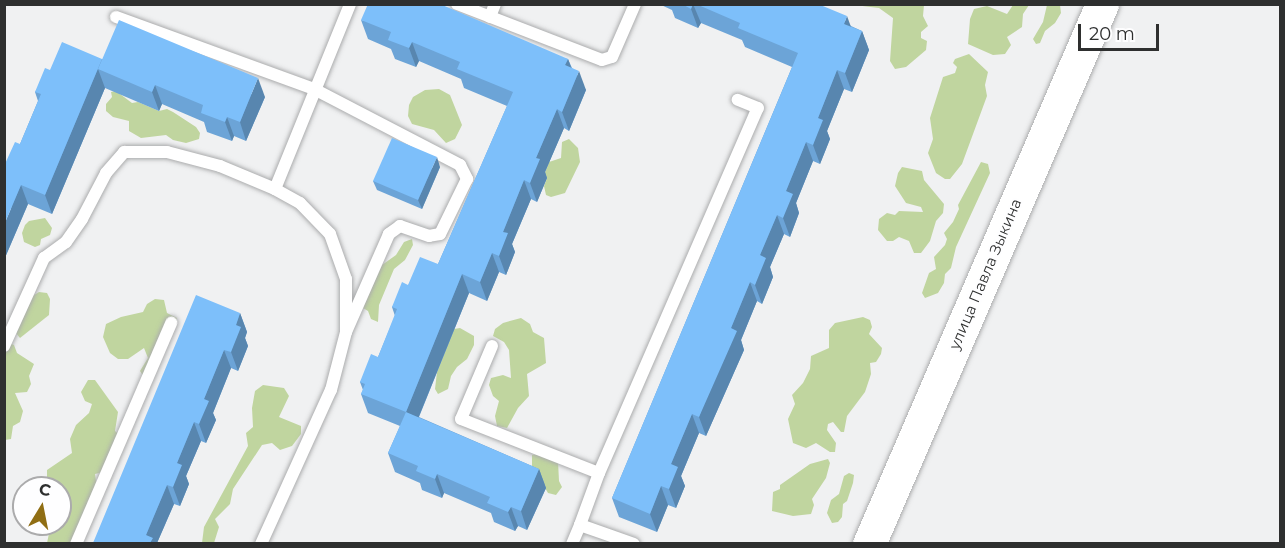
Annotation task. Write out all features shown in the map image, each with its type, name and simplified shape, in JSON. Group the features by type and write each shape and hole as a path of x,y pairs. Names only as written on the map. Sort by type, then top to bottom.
{"main road":[{"name":"улица Павла Зыкина","path":"869,543 1102,4"}],"lane":[{"path":"275,189 350,4"},
{"path":"457,4 602,60 612,57 634,4"},
{"path":"490,17 495,4"},
{"path":"116,17 314,89 460,165 466,179 440,234 429,236 400,226 388,234 346,332 331,390 261,543"},
{"path":"572,543 599,473 758,108 738,100"},
{"path":"4,346 44,258 66,242 82,219 106,173 124,152 167,152 220,166 300,202 330,234 346,279 346,332"},
{"path":"76,543 171,323"},
{"path":"492,346 461,419 599,473"},
{"path":"580,525 634,543"}],"green space":[{"path":"854,5 924,5 923,16 928,26 921,32 921,38 927,41 926,50 906,67 895,69 890,61 893,18 879,8"},
{"path":"1013,5 1029,5 1023,14 1022,27 1007,37 1011,45 1005,54 993,55 968,44 970,19 974,9 987,6 1007,14"},
{"path":"1047,5 1060,5 1061,13 1055,23 1045,31 1040,43 1036,44 1033,39 1043,22"},
{"path":"969,54 988,72 985,85 987,96 962,164 950,179 945,179 936,173 928,153 933,139 930,118 943,77 955,73 957,67 953,63 955,59"},
{"path":"439,89 450,95 462,125 455,139 446,143 434,130 412,124 408,116 409,105 413,97 425,90"},
{"path":"116,91 132,103 138,102 159,111 167,109 173,112 196,127 200,133 199,139 186,143 173,140 166,135 141,138 129,131 129,121 113,117 106,111 106,104 112,97 111,92"},
{"path":"569,139 578,148 580,162 565,193 551,197 546,195 544,186 547,178 543,177 549,162 561,158 562,142"},
{"path":"981,162 988,164 990,173 956,247 951,268 945,274 944,283 938,293 925,298 922,293 929,273 936,269 934,257 945,245 947,239 944,233 953,222 959,209 958,205"},
{"path":"902,167 922,171 924,180 944,204 943,213 936,221 930,241 921,253 914,253 909,241 899,237 893,241 887,241 878,230 879,219 887,213 895,215 899,211 923,212 921,207 906,203 895,186"},
{"path":"45,218 52,228 50,235 41,239 40,245 35,247 24,242 22,233 25,225 29,221"},
{"path":"412,239 413,245 405,260 394,269 379,305 378,322 371,319 368,311 363,308 382,265 396,255 404,242"},
{"path":"39,292 47,293 50,299 49,315 20,338 16,333 31,297"},
{"path":"155,299 164,300 167,313 177,318 171,334 144,377 140,371 148,358 144,348 128,359 118,359 110,353 103,337 106,324 121,317 143,312 147,304"},
{"path":"863,317 870,320 872,327 869,334 882,348 881,354 876,362 870,363 871,374 865,392 847,416 844,432 841,432 833,422 828,424 827,430 836,443 835,452 830,452 816,443 806,448 793,443 788,419 795,404 792,395 803,383 810,369 811,356 829,348 829,330 835,323"},
{"path":"521,318 530,324 533,332 544,338 546,363 527,374 529,396 518,408 507,428 497,426 495,416 499,401 493,396 489,385 491,378 503,375 511,378 509,350 504,342 493,336 495,329 503,323"},
{"path":"460,328 474,336 474,345 467,359 451,376 448,389 438,394 435,389 437,372 454,329"},
{"path":"9,343 14,345 17,353 34,364 29,376 31,384 27,392 15,393 23,411 20,422 13,426 11,439 5,440 4,358"},
{"path":"88,380 95,380 118,412 115,431 122,437 107,471 95,474 96,481 104,490 91,520 72,543 47,543 48,536 72,536 72,476 47,476 47,470 72,453 70,439 76,425 89,413 92,404 85,401 81,392"},
{"path":"263,385 284,388 289,396 279,417 301,426 301,434 292,446 280,450 272,443 262,445 233,489 230,504 215,519 219,527 214,543 202,543 204,527 248,446 246,433 253,427 252,408 255,391"},
{"path":"539,454 558,461 559,481 562,487 556,495 548,493 532,466 532,455"},
{"path":"828,459 830,463 826,478 812,499 814,505 811,514 793,516 772,511 773,492 780,489 780,485 810,464"},
{"path":"849,473 854,475 853,483 847,501 843,504 842,517 838,522 832,523 827,513 831,500 839,494 844,476"}],"building":[{"path":"368,4 440,4 568,59 565,65 579,71 562,112 557,109 536,158 540,159 530,183 524,180 503,232 508,233 499,256 492,253 480,282 462,274 406,412 361,394 365,384 360,382 371,354 378,357 397,309 392,307 402,282 408,285 420,257 438,264 513,92 457,69 460,62 412,42 409,48 388,40 391,32 361,20"},
{"path":"682,4 693,4 691,9"},
{"path":"696,4 818,4 847,16 844,24 862,31 845,73 837,70 818,118 823,120 813,145 806,142 786,191 793,194 783,218 777,215 760,255 766,258 755,285 750,282 731,328 737,331 699,417 692,414 671,464 678,467 669,489 661,486 650,514 612,498 798,53 738,28 740,23"},
{"path":"119,20 258,78 240,122 227,117 225,122 201,113 203,105 155,85 152,92 98,69"},
{"path":"62,42 102,59 45,195 21,185 4,225 4,166 15,142 20,144 41,94 35,92 45,68 50,70"},
{"path":"392,138 437,157 418,200 373,181"},
{"path":"196,295 240,313 236,325 241,327 231,352 224,350 204,399 209,401 199,424 194,422 177,463 182,465 173,487 167,485 146,535 153,538 150,543 93,543"},
{"path":"406,412 539,469 521,511 511,507 508,512 487,503 490,497 437,474 435,479 416,471 418,466 388,453"}]}
